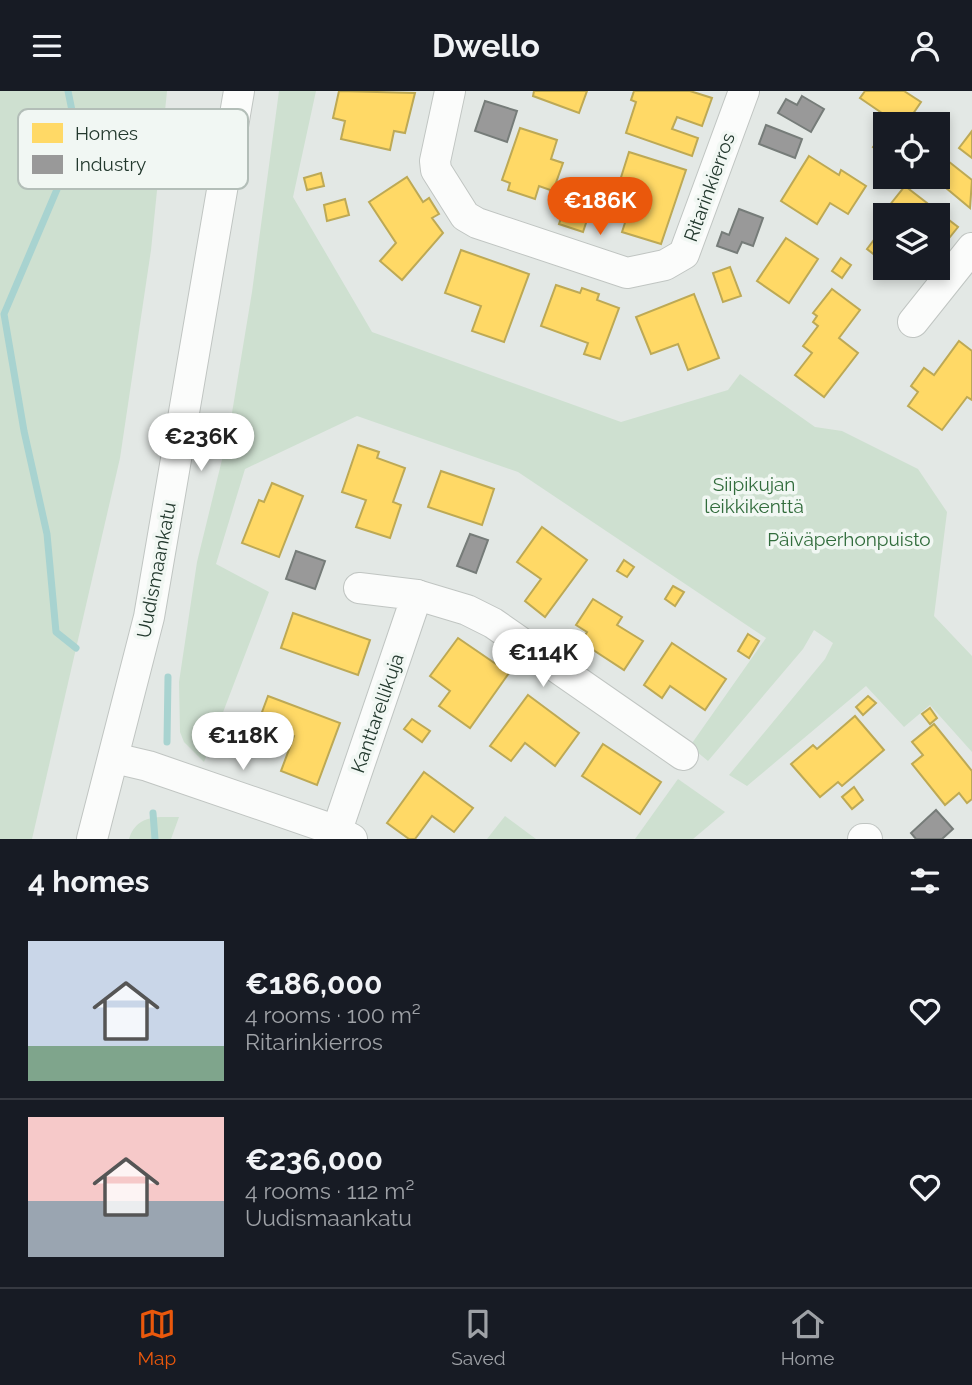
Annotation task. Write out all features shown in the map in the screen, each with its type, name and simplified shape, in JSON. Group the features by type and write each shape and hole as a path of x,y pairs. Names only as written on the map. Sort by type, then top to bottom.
{"street":[{"name":"Uudismaankatu","path":"236,109 239,91"},
{"name":"Ritarinkierros","path":"450,91 435,161 436,170 465,216 477,223 627,273 665,265 684,254 744,91"},
{"name":"Uudismaankatu","path":"92,839 149,617 222,189"},
{"path":"913,322 972,248"},
{"path":"359,588 417,595 467,610 493,624 683,755"},
{"name":"Kanttarellikuja","path":"341,836 417,595"},
{"path":"114,758 148,766 341,836"}],"green space":[{"path":"0,91 167,91 165,109 18,109 18,189 157,189 151,250 120,458 32,839 0,839"},
{"path":"279,91 316,91 293,197 372,332 621,422 728,390 740,374 815,427 842,431 918,469 947,512 934,616 972,656 972,752 930,705 904,727 866,686 747,786 729,775 825,659 833,643 814,630 803,649 708,761 690,746 766,638 518,472 357,416 245,469 216,564 269,592 204,762 184,742 180,732 179,682 197,562 229,431 252,292"},
{"path":"678,779 725,812 693,839 635,839"},
{"path":"505,816 536,839 487,839"},
{"path":"156,817 179,817 171,839 129,839 137,825 143,821"}],"building: Homes":[{"path":"339,91 415,93 405,133 394,131 390,150 341,139 345,121 333,118"},
{"path":"534,91 587,91 579,113 533,96"},
{"path":"634,91 690,91 712,98 702,126 677,117 672,129 698,138 692,156 626,133 636,102 631,100"},
{"path":"865,91 904,91 921,102 914,112 880,112 860,98"},
{"path":"520,128 557,140 551,159 563,163 553,191 539,186 535,199 508,190 510,183 502,180"},
{"path":"972,131 972,158 959,148"},
{"path":"629,152 686,170 661,244 622,232 634,195 617,190"},
{"path":"809,156 839,175 841,170 866,186 848,214 830,203 817,224 781,201"},
{"path":"950,163 972,180 970,208 947,189 950,189"},
{"path":"321,173 324,186 307,190 304,178"},
{"path":"407,177 423,202 429,198 439,214 432,218 443,233 402,280 380,261 396,243 369,202"},
{"path":"903,189 909,189 927,203 891,203"},
{"path":"345,199 349,215 327,221 324,205"},
{"path":"565,206 589,214 583,232 559,224"},
{"path":"950,221 958,227 950,237"},
{"path":"786,238 818,259 789,303 757,281"},
{"path":"873,241 873,254 867,249"},
{"path":"461,250 529,274 504,342 472,331 481,306 445,293"},
{"path":"841,258 851,265 842,278 832,271"},
{"path":"730,267 741,296 723,302 713,273"},
{"path":"556,285 580,293 582,288 599,294 597,300 619,308 600,359 584,354 588,343 541,326"},
{"path":"832,289 860,310 839,338 858,353 824,397 795,375 812,353 803,346 818,326 813,322 817,316 813,313"},
{"path":"694,294 719,358 688,370 678,344 651,354 636,317"},
{"path":"959,341 972,351 972,400 967,397 942,430 908,406 918,392 911,386 924,368 934,375"},
{"path":"358,445 379,452 377,458 405,468 393,502 401,505 390,538 356,527 366,500 342,492"},
{"path":"441,471 494,489 482,525 428,507"},
{"path":"272,483 303,496 279,557 242,543 259,500 264,502"},
{"path":"542,527 587,560 545,617 525,601 541,579 517,562"},
{"path":"624,560 634,567 627,577 617,571"},
{"path":"673,586 684,592 675,606 665,599"},
{"path":"593,599 622,617 617,625 643,641 624,670 581,642 587,632 576,625"},
{"path":"293,613 370,640 358,675 281,648"},
{"path":"748,634 759,641 749,658 738,651"},
{"path":"458,638 509,673 470,728 439,706 450,691 430,676"},
{"path":"672,643 726,679 705,710 670,686 662,698 644,685"},
{"path":"528,695 579,733 555,766 525,743 511,761 490,746"},
{"path":"268,696 340,723 317,785 281,771 294,736 258,723"},
{"path":"868,696 876,703 863,715 856,707"},
{"path":"930,708 937,718 930,724 922,714"},
{"path":"855,716 884,750 842,786 838,782 820,797 791,764 813,745 817,749"},
{"path":"412,719 430,731 422,742 404,729"},
{"path":"934,724 972,771 972,799 967,803 959,793 945,805 912,764 923,755 912,742"},
{"path":"603,744 661,782 640,814 582,776"},
{"path":"424,772 473,808 454,832 432,816 415,839 409,839 387,823"},
{"path":"854,787 863,800 852,809 842,797"}],"building: Industry":[{"path":"802,96 824,109 811,132 778,113 786,99 797,105"},
{"path":"485,101 517,111 507,142 475,131"},
{"path":"766,125 802,139 795,158 759,144"},
{"path":"739,209 763,218 753,246 742,242 737,253 717,246 722,232 729,235"},
{"path":"470,534 488,540 476,573 457,566"},
{"path":"296,551 325,561 315,589 286,579"},
{"path":"936,810 953,829 942,839 916,839 911,833"}],"waterway":[{"path":"68,91 72,109"},
{"path":"57,189 4,314 24,431 47,534 56,632 76,648"},
{"path":"167,742 168,677"},
{"path":"153,813 155,839"}],"park label":[{"name":"Siipikujan leikkikenttä","path":"754,495"},
{"name":"Päiväperhonpuisto","path":"849,539"}]}
